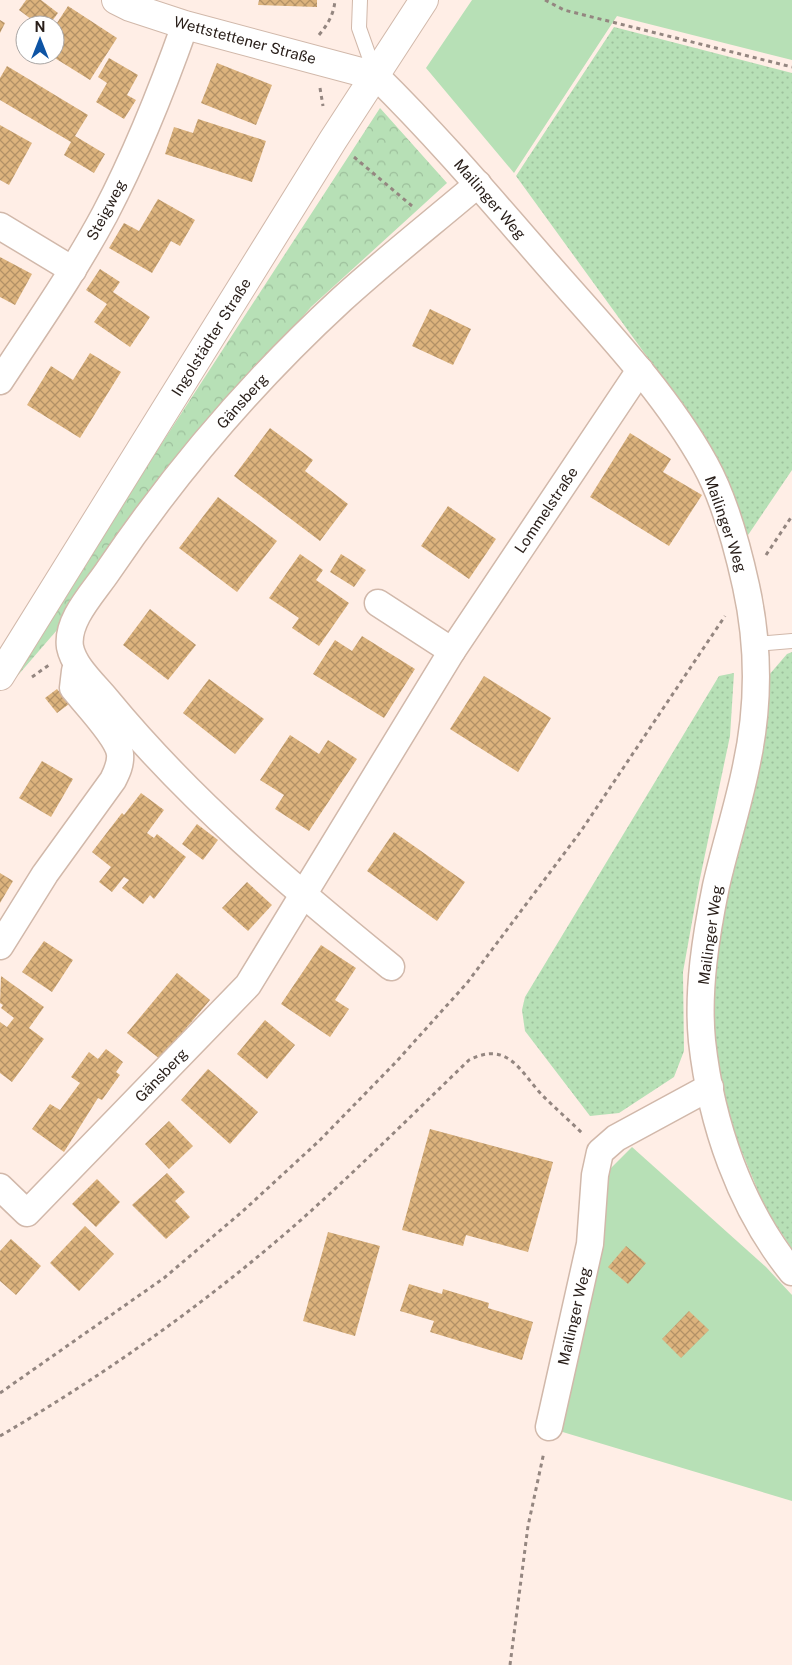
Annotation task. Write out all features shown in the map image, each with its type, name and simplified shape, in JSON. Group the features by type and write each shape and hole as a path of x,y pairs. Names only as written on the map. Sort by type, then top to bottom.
{"main road":[{"name":"Wettstettener Straße","path":"116,0 130,7 186,26 376,76"},
{"name":"Ingolstädter Straße","path":"0,676 333,140 424,0"}],"street":[{"name":"Steigweg","path":"0,381 73,270 104,215 133,158 161,94 186,26"},
{"name":"Mailinger Weg","path":"376,76 411,110 478,184 640,370 674,415 706,466 729,524 746,585 756,644 755,706 746,766 717,884 708,931 702,991 702,1039 710,1087 725,1147 751,1209 772,1247 792,1272"},
{"name":"Gänsberg","path":"0,946 45,874 113,780 119,768 120,754 116,742 74,688 70,633 77,616 138,527 196,452 258,381 342,299 478,184"},
{"path":"0,226 73,270"},
{"name":"Lommelstraße","path":"303,895 452,651 640,370"},
{"path":"378,603 452,651"},
{"path":"73,655 134,733 186,789 303,895 390,967"},
{"name":"Gänsberg","path":"0,1188 27,1213 248,984 303,895"},
{"path":"600,1152 616,1138 710,1087"},
{"name":"Mailinger Weg","path":"550,1427 590,1244 595,1174 600,1152"}],"lane":[{"path":"360,0 359,28 376,76"},
{"path":"756,644 792,641"}],"path":[{"path":"545,0 564,10 792,67"},
{"path":"0,1393 164,1278 243,1211 319,1141 396,1062 467,983 581,831 792,516"},
{"path":"30,679 73,655"},
{"path":"0,1436 60,1401 199,1303 301,1220 469,1060 482,1054 498,1053 510,1059 600,1152"},
{"path":"510,1665 528,1526 550,1427"}],"green space":[{"path":"472,0 792,0 792,60 617,16 514,173 426,68"},
{"path":"614,27 792,73 792,470 746,538 706,438 516,176"},
{"path":"380,108 447,183 311,307 196,440 118,538 57,630 13,681 123,503"},
{"path":"792,652 792,1249 766,1210 729,1121 713,1031 716,945 769,675 787,654"},
{"path":"734,673 730,736 699,883 683,972 684,1051 674,1077 619,1113 590,1116 525,1031 522,1010 525,997 719,676"},
{"path":"632,1147 766,1267 792,1295 792,1501 556,1430 608,1171"}],"building":[{"path":"26,0 41,0 58,13 56,15 26,15 19,10"},
{"path":"259,0 317,0 317,7 258,5"},
{"path":"68,6 117,38 90,80 65,64 65,15 62,15"},
{"path":"0,20 5,23 0,33"},
{"path":"109,58 138,75 127,95 136,100 124,119 96,102 107,83 98,77"},
{"path":"217,63 272,85 256,125 201,103"},
{"path":"7,66 88,115 75,136 105,154 94,173 64,155 71,142 0,100 0,78"},
{"path":"198,119 266,141 252,182 165,154 174,127 193,133"},
{"path":"0,125 32,143 9,185 0,180"},
{"path":"158,199 195,220 180,246 171,241 152,273 109,248 124,223 139,231"},
{"path":"0,257 32,274 15,305 0,297"},
{"path":"100,269 120,282 113,292 150,317 130,347 94,322 107,304 86,290"},
{"path":"430,309 471,329 453,365 412,346"},
{"path":"90,353 121,372 80,438 27,405 51,366 73,380"},
{"path":"270,428 313,460 305,471 348,504 320,541 234,476"},
{"path":"630,433 671,459 663,472 702,495 669,546 590,497"},
{"path":"218,497 277,541 237,592 179,548"},
{"path":"448,506 496,539 469,579 421,546"},
{"path":"300,554 323,570 316,580 349,603 319,646 292,628 299,618 269,598"},
{"path":"341,554 366,570 354,587 330,572"},
{"path":"150,609 196,645 168,680 123,645"},
{"path":"362,636 415,669 384,718 313,674 335,640 352,651"},
{"path":"484,676 551,718 518,772 450,729"},
{"path":"209,679 264,719 235,754 183,713"},
{"path":"57,689 69,704 57,713 45,698"},
{"path":"290,735 319,754 328,740 357,759 309,831 275,809 284,795 260,780"},
{"path":"42,761 73,779 51,817 19,798"},
{"path":"141,793 164,810 147,833 154,838 157,834 186,857 154,899 150,895 143,904 122,888 129,880 124,877 112,892 99,882 111,867 92,852 122,813 124,815"},
{"path":"197,824 218,840 203,860 182,844"},
{"path":"394,832 465,882 437,921 367,871"},
{"path":"0,873 13,881 0,903"},
{"path":"247,882 272,905 248,931 222,908"},
{"path":"44,941 73,960 52,992 22,972"},
{"path":"321,945 356,968 335,1000 349,1009 330,1037 281,1004"},
{"path":"177,973 210,1000 160,1059 127,1033"},
{"path":"1,976 44,1007 29,1028 44,1039 12,1082 0,1073 0,1022 7,1027 14,1018 1,1008 3,1005 0,1003"},
{"path":"265,1020 295,1045 267,1079 237,1054"},
{"path":"106,1049 123,1062 116,1072 120,1075 102,1100 98,1098 64,1152 32,1129 50,1104 60,1110 80,1083 71,1077 89,1052 98,1059"},
{"path":"208,1069 258,1112 230,1144 181,1100"},
{"path":"169,1121 193,1146 169,1169 145,1144"},
{"path":"430,1129 553,1162 528,1252 466,1235 463,1246 402,1230"},
{"path":"167,1173 185,1192 175,1201 190,1217 166,1239 132,1205"},
{"path":"97,1179 120,1202 96,1227 72,1204"},
{"path":"85,1226 114,1254 79,1291 50,1263"},
{"path":"328,1232 380,1246 355,1336 303,1321"},
{"path":"11,1239 41,1266 16,1295 0,1281 0,1251"},
{"path":"626,1246 646,1263 628,1284 608,1267"},
{"path":"409,1284 442,1294 443,1289 489,1303 488,1308 533,1322 522,1360 430,1332 434,1321 400,1311"},
{"path":"689,1311 709,1330 681,1358 662,1339"}]}
